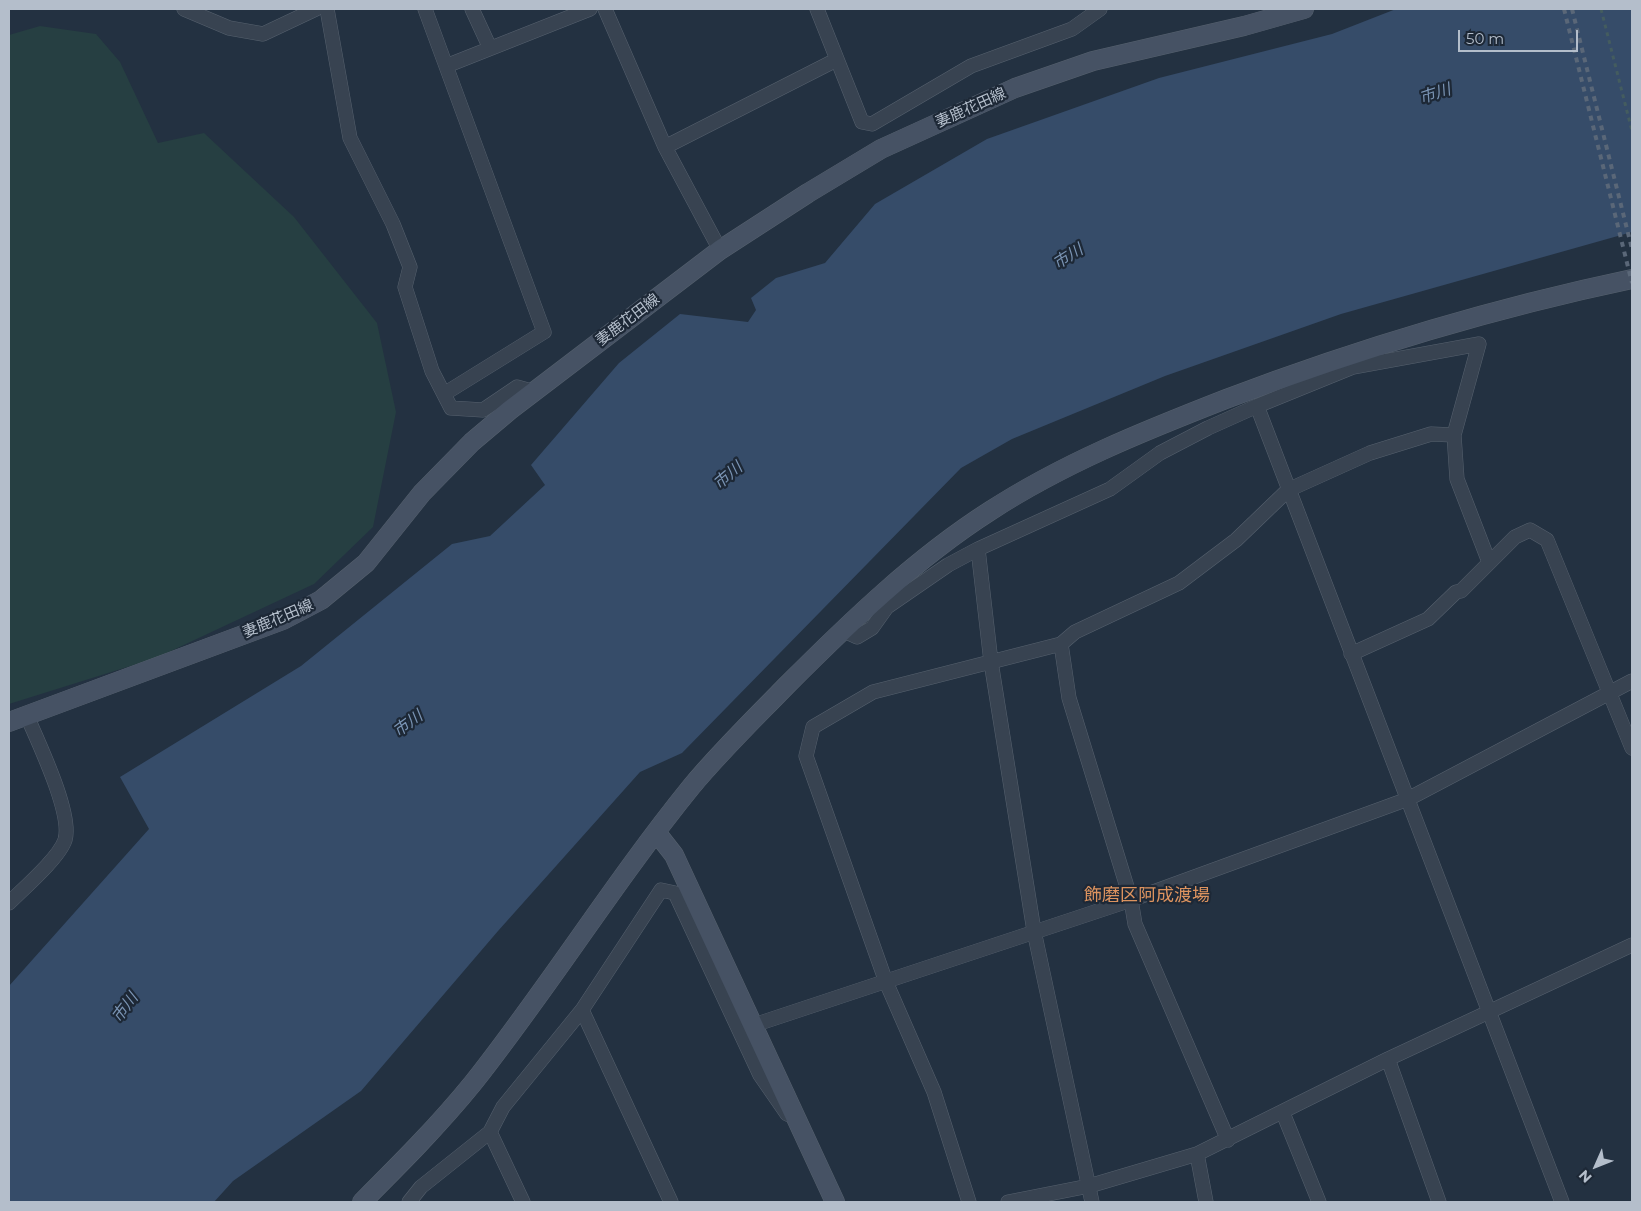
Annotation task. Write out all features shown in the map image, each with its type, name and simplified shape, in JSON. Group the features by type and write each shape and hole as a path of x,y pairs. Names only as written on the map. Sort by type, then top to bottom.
{"street":[{"path":"184,9 229,28 262,34 316,9"},
{"path":"327,9 350,138 386,210 410,267 405,287 432,371 451,408 483,410 517,387 535,392"},
{"path":"425,9 544,332 444,394"},
{"path":"472,9 490,48"},
{"path":"446,66 565,13 590,9"},
{"path":"605,9 665,147 720,250"},
{"path":"817,9 862,122 872,124 972,66 1072,29 1100,9"},
{"name":"妻鹿花田線","path":"9,722 283,620 321,600 366,563 422,493 472,442 720,250 808,193 881,150 979,103 1093,61 1244,26 1304,9"},
{"path":"665,147 836,60"},
{"path":"362,1202 421,1143 473,1083 656,832 694,783 738,735 842,630 927,557 988,512 1070,464 1148,429 1354,360 1564,294 1632,279"},
{"path":"842,630 857,637 872,628 887,607 948,565 978,549 1110,489 1160,453 1354,360 1479,344 1454,435 1458,479 1478,537 1483,544 1489,562"},
{"path":"1257,406 1562,1202"},
{"path":"969,1202 934,1092 886,982 806,756 813,727 873,692 1061,644 1075,632 1179,582 1236,540 1288,490 1379,451 1431,434 1454,435"},
{"path":"1351,654 1428,619 1456,592 1461,591 1514,537 1530,530 1547,540 1632,748"},
{"path":"978,549 991,662 1034,931 1092,1202"},
{"path":"1061,644 1068,698 1131,900 1135,924 1228,1140"},
{"path":"754,1025 1131,900 1408,799 1632,680"},
{"path":"9,903 42,872 65,840 63,804 27,716"},
{"path":"656,832 674,855 816,1157 835,1202"},
{"path":"409,1202 421,1187 490,1132 503,1107 582,1010 661,890 675,893 760,1074 816,1157"},
{"path":"1008,1202 1089,1186 1197,1154 1283,1113 1388,1059 1632,945"},
{"path":"582,1010 671,1202"},
{"path":"1388,1059 1439,1202"},
{"path":"1283,1113 1319,1202"},
{"path":"490,1132 522,1202"},
{"path":"1197,1154 1206,1202"}],"path":[{"path":"1601,9 1632,131"}],"green space":[{"path":"40,26 96,34 120,62 158,143 204,133 294,217 377,323 396,412 373,527 314,584 156,658 9,704 9,35"}],"water":[{"name":"市川","path":"1396,9 1632,9 1632,232 1341,314 1165,376 1012,439 961,468 682,753 640,772 498,931 361,1091 233,1181 214,1202 9,1202 9,986 149,829 120,777 301,666 452,544 490,536 545,485 531,465 619,363 680,314 748,322 756,310 751,298 776,278 825,263 875,204 987,139 1159,78 1332,34"}],"railway":[{"path":"1564,9 1632,283"},
{"path":"1572,9 1632,249"}],"district":[{"name":"飾磨区阿成渡場","path":"1147,896"}]}
